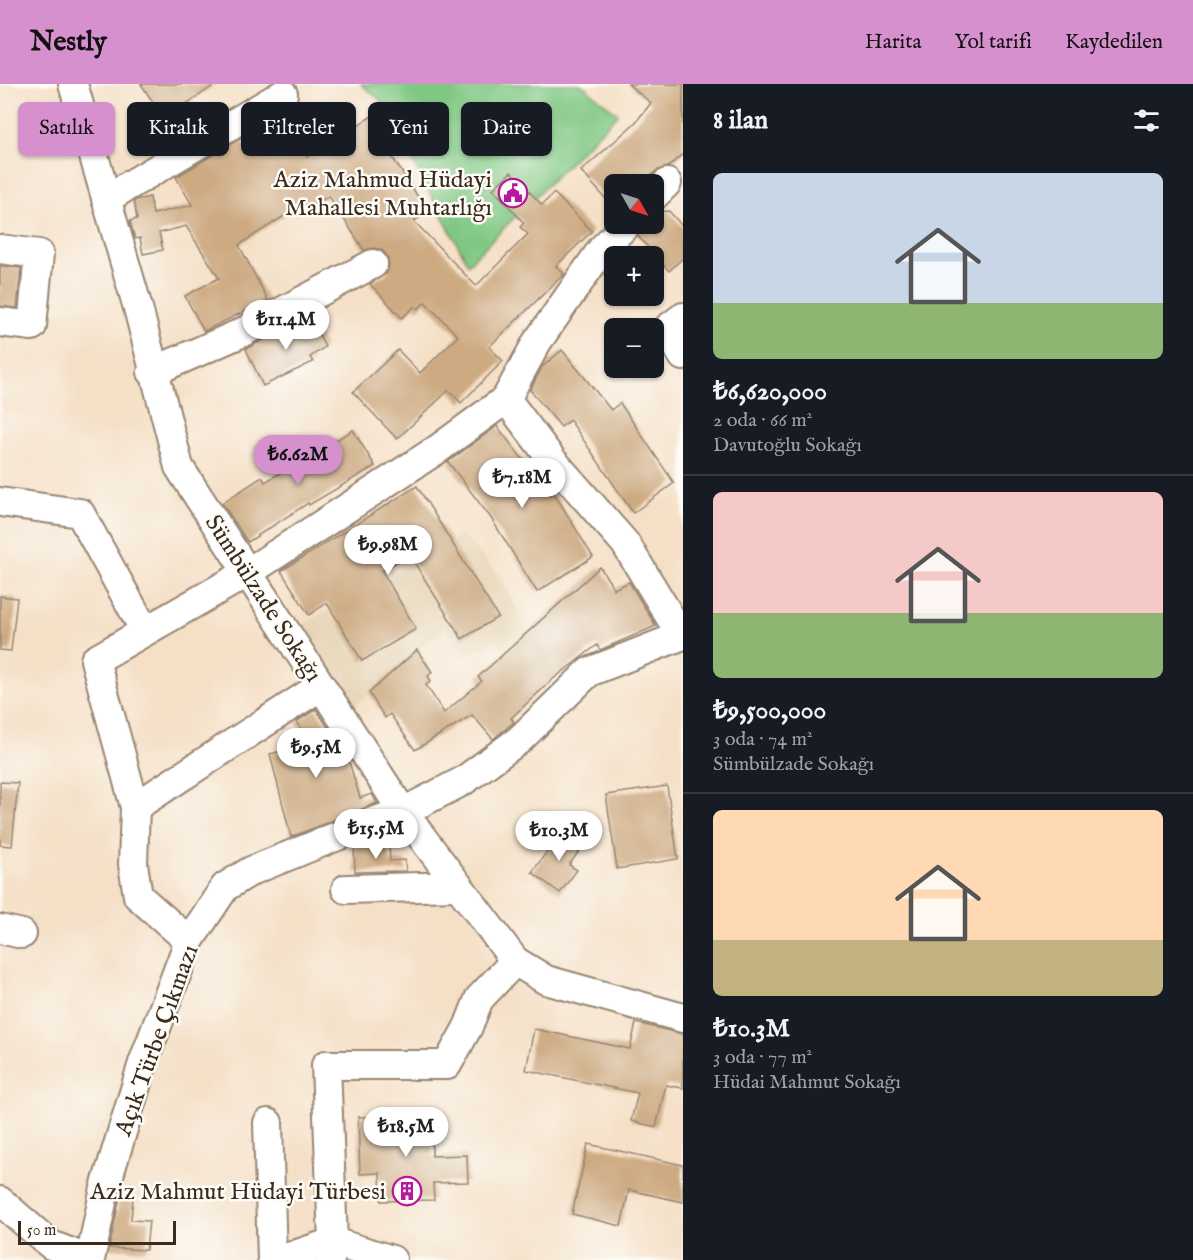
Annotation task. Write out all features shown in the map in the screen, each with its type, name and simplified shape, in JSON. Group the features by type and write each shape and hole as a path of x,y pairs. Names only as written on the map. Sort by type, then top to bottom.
{"street":[{"name":"Sümbülzade Sokağı","path":"74,84 138,308 179,467 403,812 515,961"},
{"path":"106,199 283,94"},
{"path":"189,940 138,896 133,864 135,807 95,660 247,573 438,449 506,399 537,342 602,249 617,234"},
{"path":"0,249 39,254 32,326 0,322"},
{"path":"153,372 241,333 373,264"},
{"path":"683,317 667,329 683,356"},
{"path":"506,399 554,460 626,543 682,635"},
{"path":"0,502 80,513 145,631"},
{"name":"Açık Türbe Çıkmazı","path":"90,1260 105,1188 143,1063 189,940 225,887 251,871 372,822 403,812 463,781 510,747 589,672 682,635"},
{"path":"135,807 321,686"},
{"path":"346,889 458,886"},
{"path":"332,1251 326,1065 447,1065 468,1027 479,999 515,961 546,980 683,1018"},
{"path":"268,1123 272,1260"},
{"path":"0,1201 51,1245 90,1260"},
{"path":"280,1260 332,1251 392,1260"}],"shaded area":[{"path":"463,535 504,581 530,637 505,652 496,639 464,657 445,627 353,708 302,625"}],"green space":[{"path":"361,84 581,84 618,114 468,264 410,156 449,156 449,102 381,102"}],"building":[{"path":"141,84 216,84 189,102 153,102"},
{"path":"628,84 683,84 683,154 668,167 653,174 604,174 604,197 581,171 635,123 651,103"},
{"path":"368,119 368,156 394,156 392,157 428,212 414,221 476,286 528,234 520,227 524,223 493,189 511,172 542,205 554,193 592,231 556,266 564,274 489,347 503,361 461,403 449,390 397,439 353,392 398,350 420,373 458,336 425,302 418,309 415,306 402,318 370,284 387,273 388,257 382,250 374,248 364,250 329,196 295,215 292,211 239,245 268,300 204,331 185,296 219,278 186,226 159,233 163,250 143,254 140,238 135,239 130,221 137,219 134,202 136,200 150,197 153,214 192,205 176,177 211,156 229,156 229,145 241,138 241,156 356,156 356,126"},
{"path":"664,211 669,211 683,227 683,258 669,271 664,265 664,246 647,246 638,236 639,234 664,234"},
{"path":"0,266 21,268 17,308 0,306"},
{"path":"310,316 325,347 310,357 313,362 263,386 246,349"},
{"path":"562,350 611,410 620,403 674,483 633,513 570,420 561,427 530,390 542,367"},
{"path":"497,426 550,495 554,493 593,557 537,592 491,518 448,462"},
{"path":"353,430 375,466 309,505 308,503 248,542 222,503 262,477 265,482"},
{"path":"417,486 498,617 462,639 409,554 382,571 416,629 362,661 327,603 309,615 281,571"},
{"path":"600,567 614,589 629,582 656,626 600,650 597,645 552,680 511,718 514,722 493,739 472,715 415,750 390,714 385,718 369,693 417,650 432,672 428,676 431,681 426,685 444,713 482,681 478,677"},
{"path":"0,596 17,598 11,651 0,650"},
{"path":"316,709 348,758 360,798 372,794 377,803 291,837 270,754 312,743 296,722"},
{"path":"0,782 18,783 12,846 0,845"},
{"path":"667,786 678,859 617,869 606,795"},
{"path":"562,831 583,846 569,865 577,870 560,893 532,872"},
{"path":"389,844 390,861 405,860 406,871 355,872 354,847"},
{"path":"636,1023 683,1034 683,1088 666,1085 656,1127 631,1121 638,1093 526,1070 534,1029 630,1049"},
{"path":"432,1116 432,1156 467,1155 468,1182 433,1183 434,1200 381,1201 380,1173 360,1174 358,1117"},
{"path":"588,1144 683,1165 683,1202 629,1190 621,1226 572,1214"},
{"path":"120,1197 133,1198 131,1220 149,1221 146,1250 109,1248"}],"place":[{"name":"Aziz Mahmud Hüdayi Mahallesi Muhtarlığı","path":"513,193"},
{"name":"Aziz Mahmut Hüdayi Türbesi","path":"407,1191"}]}
